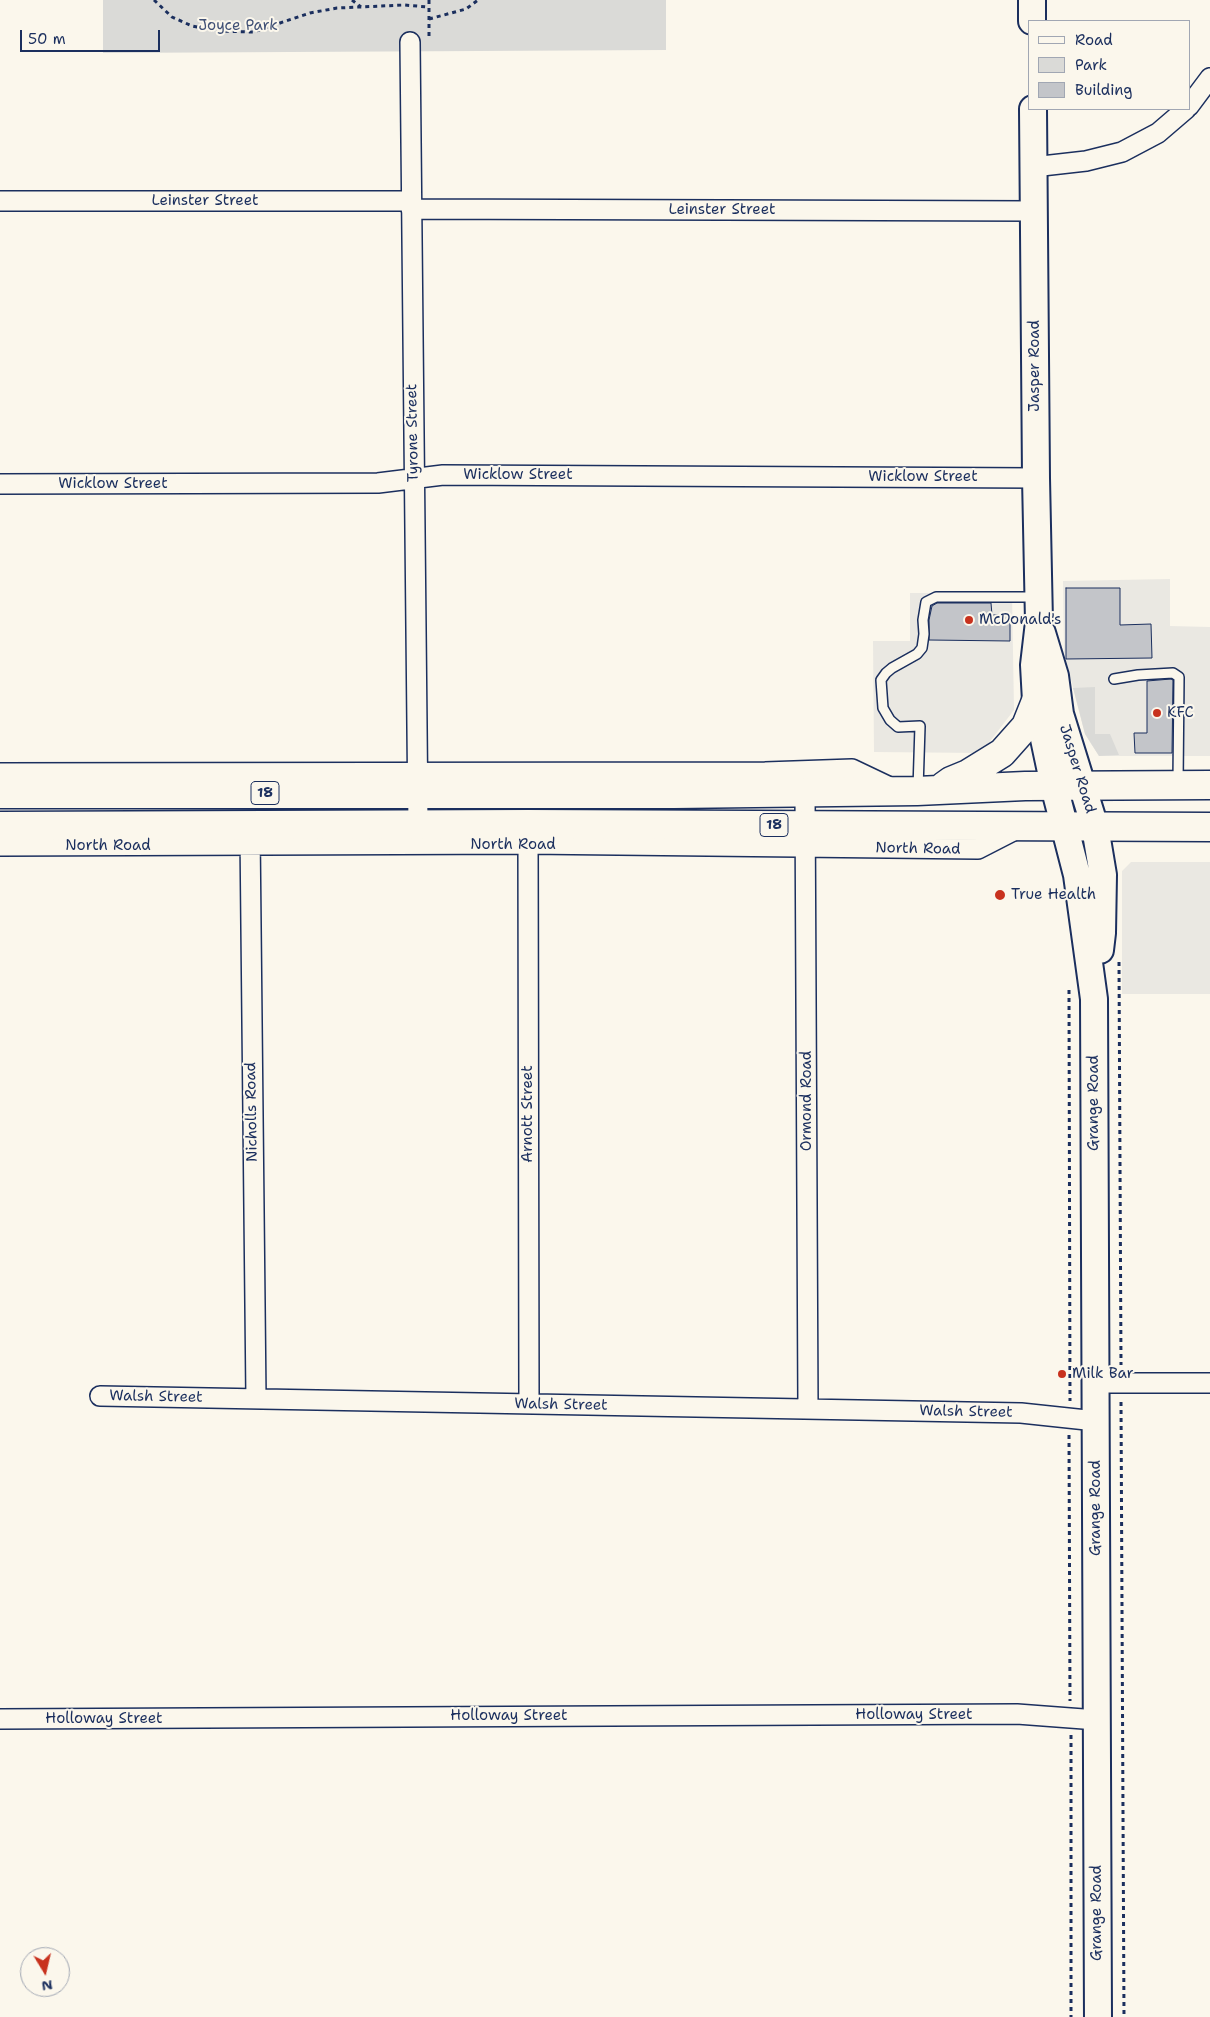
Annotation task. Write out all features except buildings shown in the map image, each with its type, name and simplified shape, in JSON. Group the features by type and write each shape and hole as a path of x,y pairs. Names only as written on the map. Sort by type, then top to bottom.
{"highway":[{"path":"919,791 968,774 1002,753 1026,726 1036,701"},
{"name":"18","path":"0,794 417,783 805,793 1054,786 1195,785"},
{"path":"1195,785 1205,827"},
{"name":"North Road","path":"0,826 250,835 418,824 528,834 806,836 1020,827 1205,827"}],"main road":[{"path":"1032,0 1032,20"},
{"name":"Jasper Road","path":"1033,110 1039,622 1034,665 1036,701 1054,786"},
{"name":"Jasper Road","path":"1039,622 1055,676 1060,714 1095,827"},
{"name":"Grange Road","path":"1054,786 1077,875 1094,998 1102,1399 1096,1714 1098,2017"},
{"name":"Grange Road","path":"1094,998 1102,933 1103,875 1095,827"}],"street":[{"name":"Tyrone Street","path":"410,42 418,824"},
{"path":"1190,105 1210,78"},
{"path":"1034,167 1086,161 1122,152 1158,134 1185,110"},
{"name":"Leinster Street","path":"0,201 1034,211"},
{"name":"Wicklow Street","path":"0,484 378,483 443,475 1036,478"},
{"path":"0,774 417,783 852,769 919,791"},
{"name":"Ormond Road","path":"805,793 808,1410"},
{"name":"North Road","path":"0,846 250,835 528,834"},
{"name":"Arnott Street","path":"528,834 529,1404"},
{"name":"Nicholls Road","path":"250,835 256,1399"},
{"name":"Walsh Street","path":"100,1396 1021,1413 1210,1383"},
{"name":"Holloway Street","path":"0,1719 1096,1714"}],"lane":[{"path":"919,791 920,726 898,727 890,720 883,708 882,680 886,673 917,654 922,648 926,602 936,597 1038,596"},
{"path":"1114,679 1138,674 1173,673 1179,678 1195,785"}],"path":[{"path":"154,0 172,17 192,26 218,31 253,32 310,13 361,7 428,6"},
{"path":"352,0 361,7"},
{"path":"429,19 466,9 478,0"},
{"path":"1119,958 1122,1212 1102,1399 1124,2017"}],"shaded area":[{"path":"1170,579 1170,626 1210,627 1210,756 1099,756 1085,734 1064,652 1063,581"},
{"path":"910,593 1012,593 1014,710 981,753 874,752 873,641 910,641"},
{"path":"1131,862 1210,862 1210,994 1122,994 1122,871"}],"green space":[{"name":"Joyce Park","path":"103,0 666,0 666,50 103,53"},
{"path":"1095,687 1095,734 1110,734 1119,755 1099,756 1085,734 1073,688"}],"place":[{"name":"McDonald's","path":"969,620"},
{"name":"KFC","path":"1157,713"},
{"name":"True Health","path":"1000,895"},
{"name":"Milk Bar","path":"1062,1374"}]}
